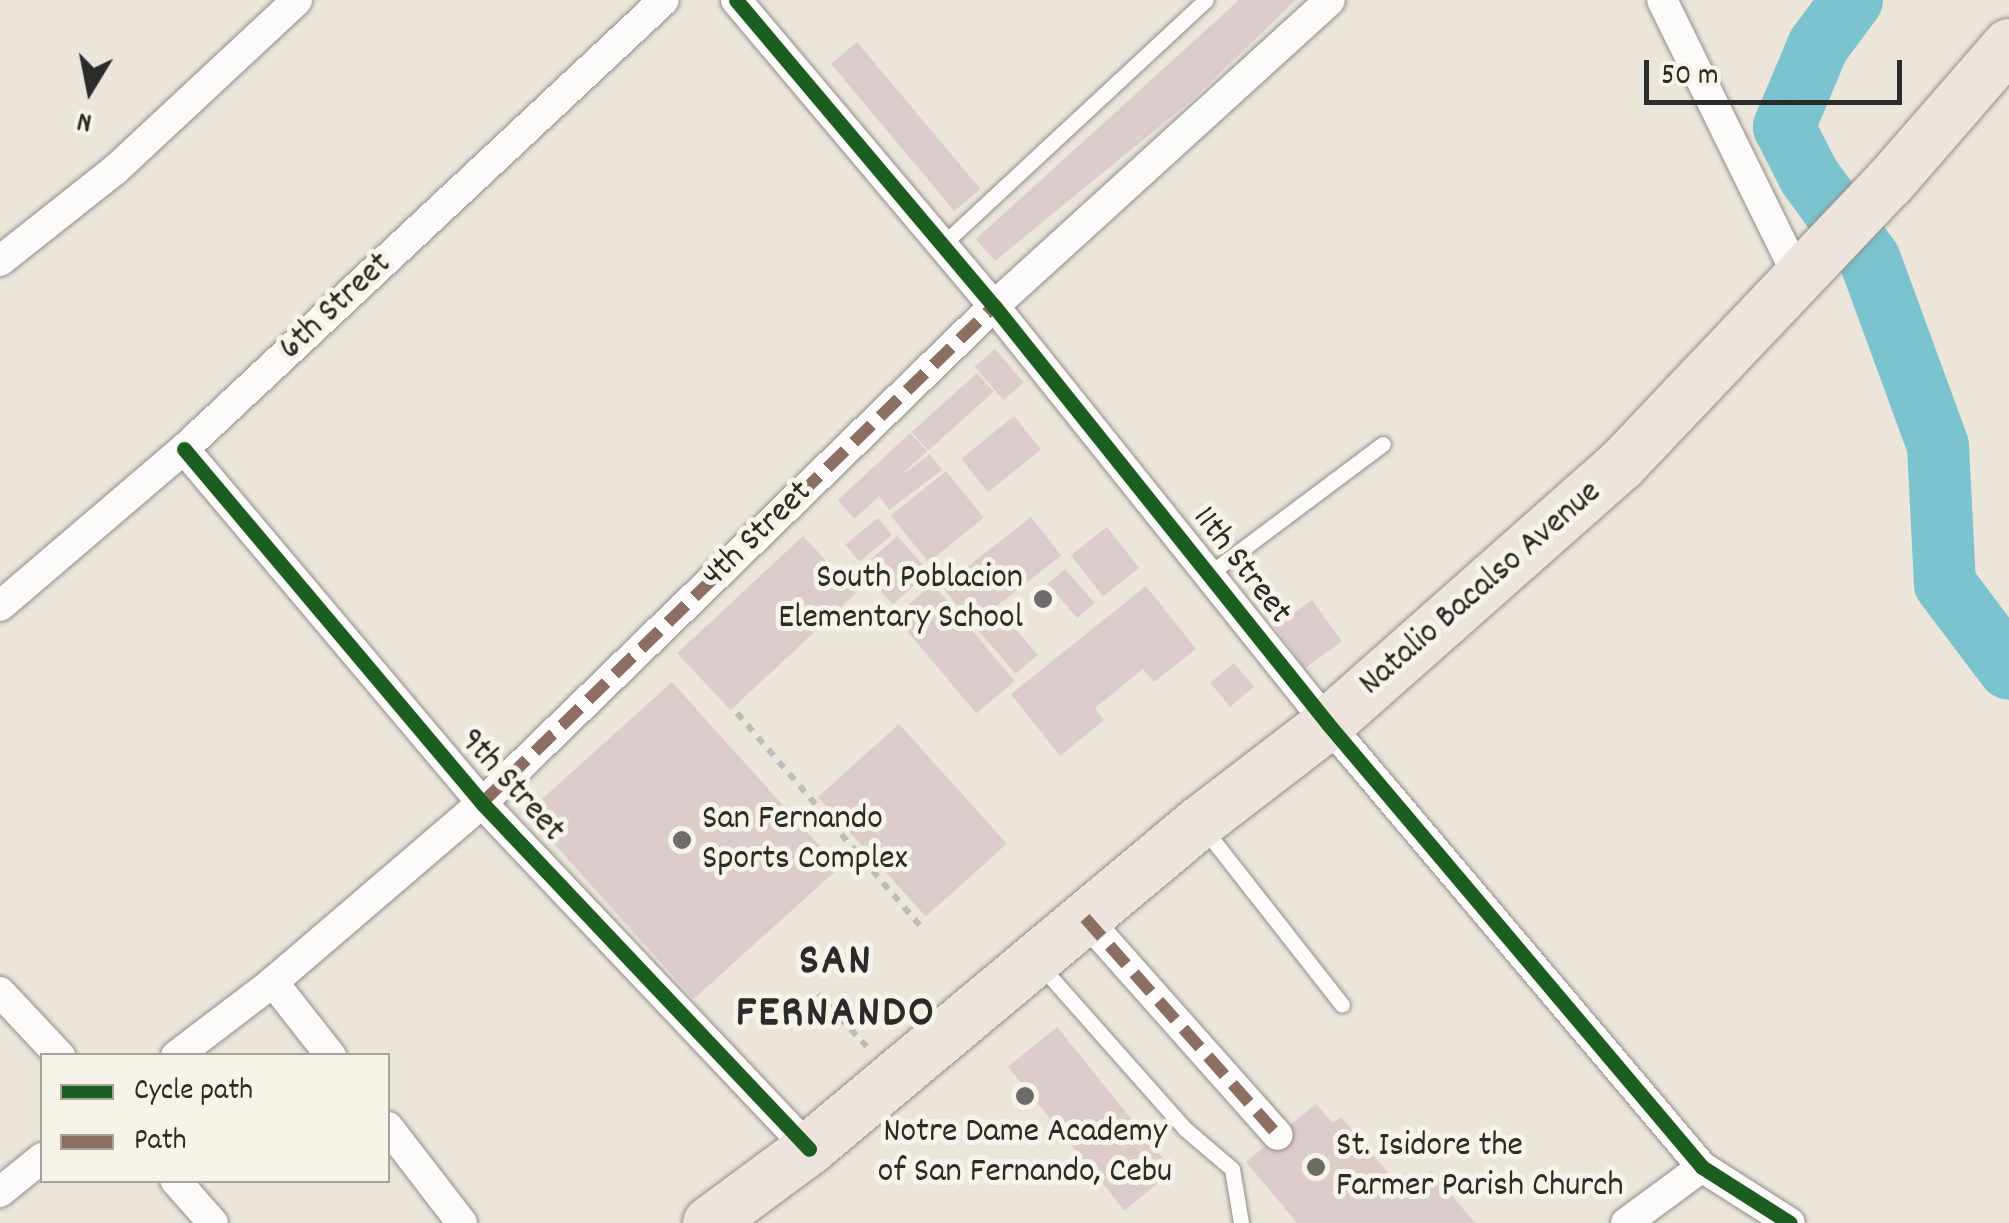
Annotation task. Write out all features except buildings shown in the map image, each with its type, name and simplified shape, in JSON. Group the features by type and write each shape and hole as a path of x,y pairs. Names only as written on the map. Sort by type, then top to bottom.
{"highway":[{"name":"Natalio Bacalso Avenue","path":"709,1223 809,1149 1200,823 1328,724 1621,465 1890,184 2009,45"}],"street":[{"path":"0,262 114,170 297,0"},
{"name":"6th Street","path":"0,606 184,449 664,0"},
{"name":"11th Street","path":"736,0 994,306 1328,724 1702,1166 1790,1223"},
{"name":"4th Street","path":"180,1053 273,982 482,803 994,306 1330,0"},
{"path":"1662,0 1810,266"},
{"name":"9th Street","path":"184,449 482,803 809,1149"},
{"path":"1085,918 1278,1135"},
{"path":"273,982 329,1053"},
{"path":"0,992 57,1053"},
{"path":"390,1131 462,1223"},
{"path":"0,1192 40,1160"},
{"path":"1626,1223 1702,1166"},
{"path":"178,1183 213,1223"}],"lane":[{"path":"942,245 1206,0"},
{"path":"1209,574 1382,444"},
{"path":"1200,823 1342,1004"},
{"path":"1035,960 1184,1128 1232,1169 1241,1223"}],"path":[{"path":"737,713 923,929"},
{"path":"818,994 895,1077"}],"waterway":[{"path":"1852,0 1818,46 1784,127 1809,176 1870,260 1938,446 1945,584 2009,669"}],"marked path":[{"path":"482,803 994,306"},
{"path":"1085,918 1278,1135"}],"cycle path":[{"path":"736,0 994,306 1328,724 1702,1167 1790,1223"},
{"path":"184,449 482,803 809,1149"}],"place":[{"name":"South Poblacion Elementary School","path":"1043,599"},
{"name":"San Fernando Sports Complex","path":"682,840"},
{"name":"Notre Dame Academy of San Fernando, Cebu","path":"1025,1096"},
{"name":"St. Isidore the Farmer Parish Church","path":"1316,1167"}],"district":[{"name":"SAN FERNANDO","path":"836,990"}]}
